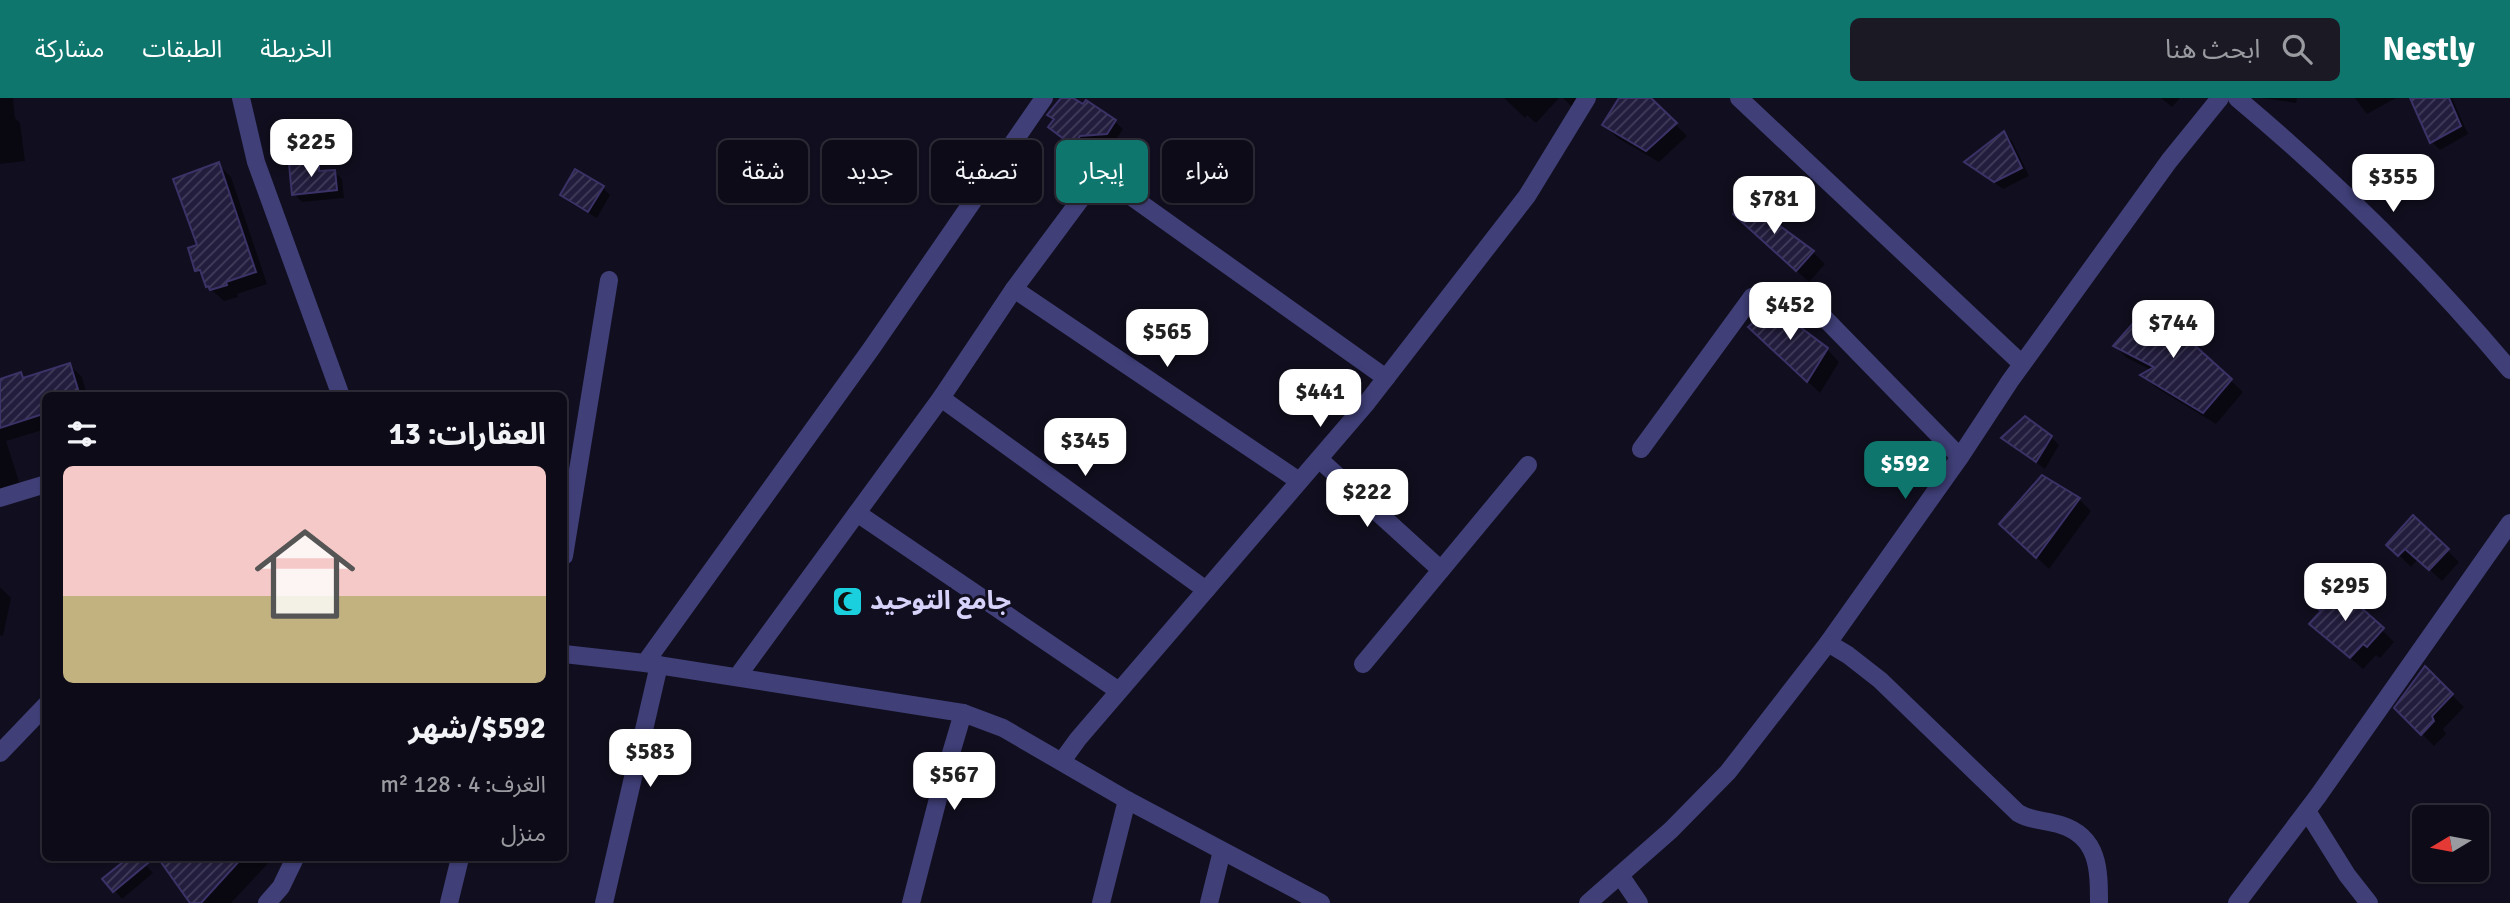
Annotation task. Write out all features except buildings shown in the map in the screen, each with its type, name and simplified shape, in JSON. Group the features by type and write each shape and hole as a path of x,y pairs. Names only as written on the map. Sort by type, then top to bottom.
{"street":[{"path":"242,98 256,163 335,392"},
{"path":"604,903 652,664 1044,98"},
{"path":"1062,761 1299,481 1320,460 1386,378 1527,195 1587,98"},
{"path":"1739,98 2022,365"},
{"path":"1588,903 1671,830 1728,772 1828,643 2022,365 2169,161 2220,98"},
{"path":"2237,98 2359,206 2467,318 2510,370"},
{"path":"737,677 941,398 1014,289 1092,184 1107,181 1386,378"},
{"path":"567,538 609,280"},
{"path":"1014,289 1299,481"},
{"path":"1641,449 1752,297 1775,291 1806,299 1960,457"},
{"path":"941,398 1206,590"},
{"path":"1320,460 1441,570"},
{"path":"1363,664 1528,466"},
{"path":"0,498 42,485"},
{"path":"857,513 1119,691"},
{"path":"2237,903 2307,811 2510,523"},
{"path":"1828,643 1880,680 2018,813 2060,825 2084,838 2098,864 2099,903"},
{"path":"567,654 652,664 963,713 1003,728 1127,800 1317,902"},
{"path":"0,753 42,709"},
{"path":"911,903 931,821 963,713"},
{"path":"1101,903 1127,800"},
{"path":"2307,811 2347,875 2369,903"},
{"path":"1209,903 1222,851"},
{"path":"267,903 283,895 294,861"},
{"path":"449,903 459,861"},
{"path":"1620,875 1639,903"}],"place":[{"name":"جامع التوحيد","path":"847,601"}]}
